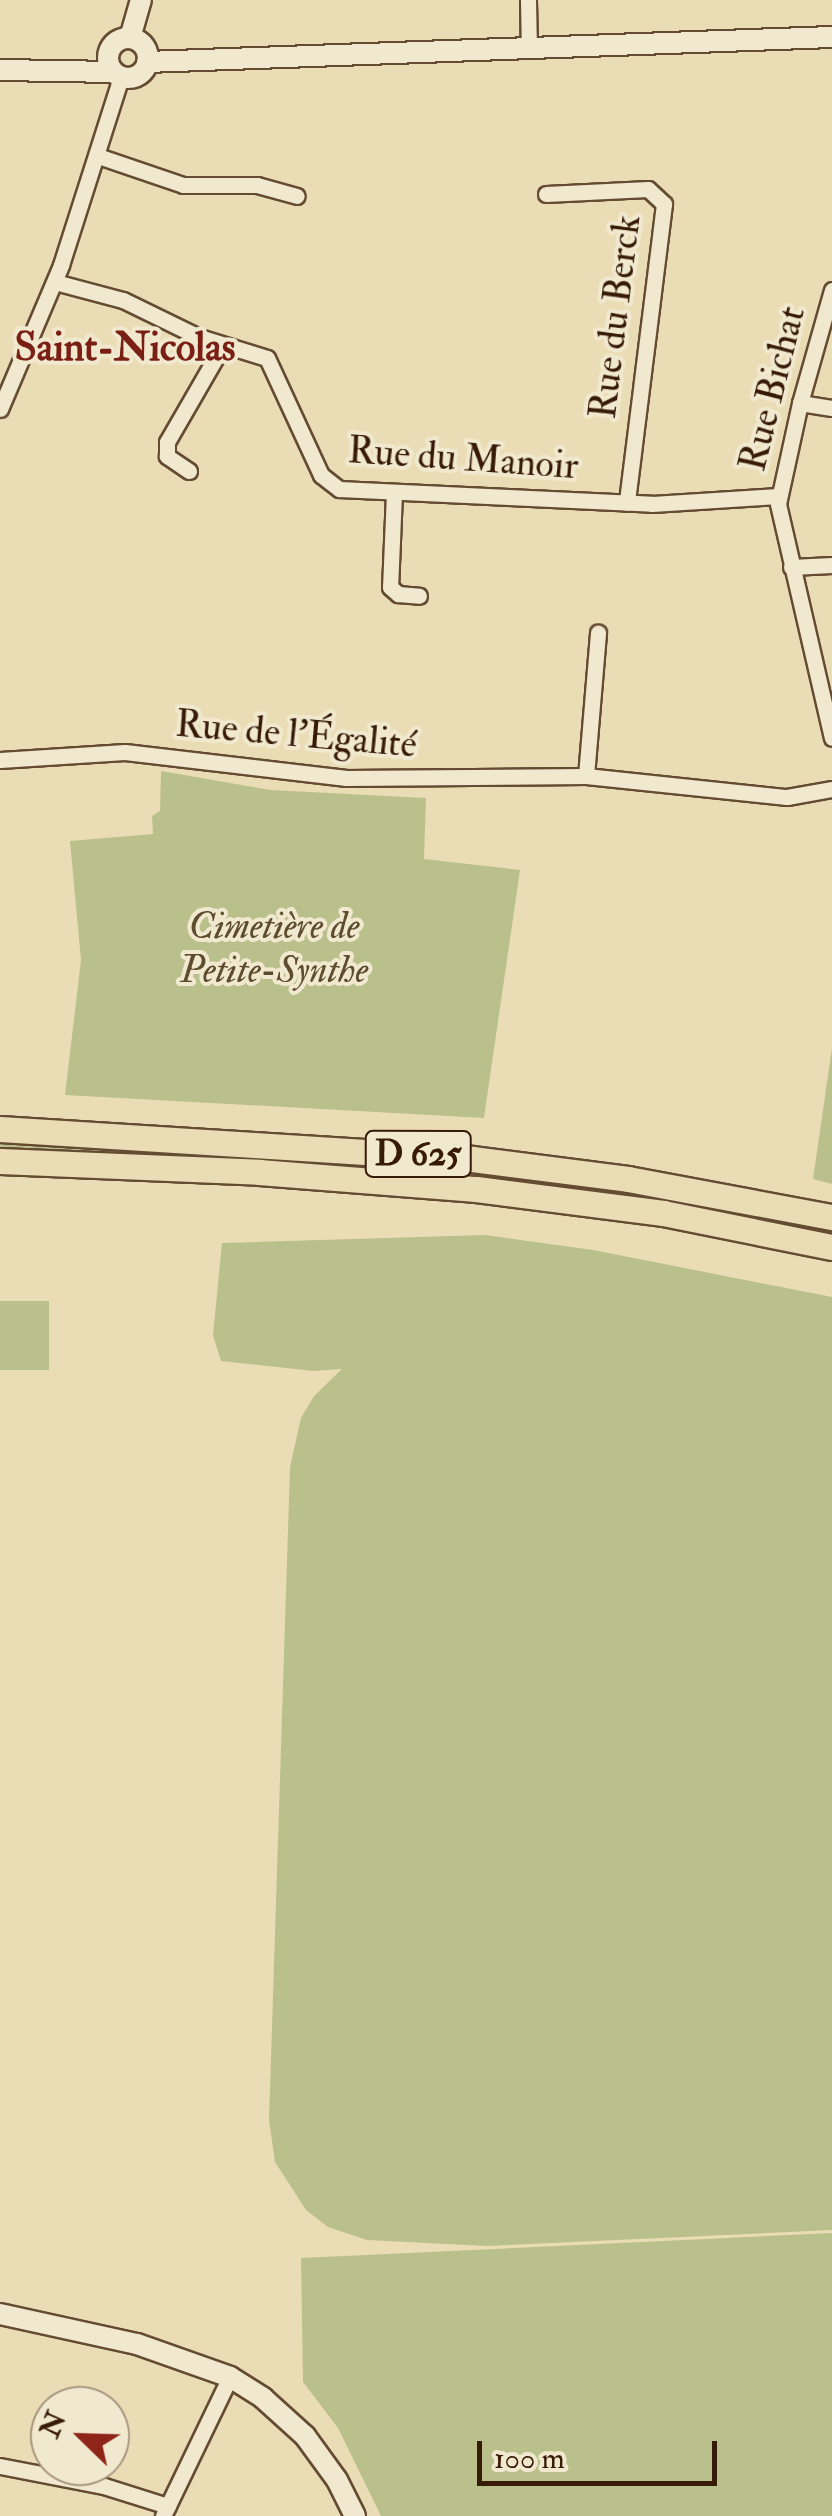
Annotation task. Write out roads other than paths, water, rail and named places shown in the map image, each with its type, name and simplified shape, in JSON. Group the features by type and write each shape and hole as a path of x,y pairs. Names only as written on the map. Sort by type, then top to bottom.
{"highway":[{"name":"D 625","path":"0,1128 472,1160 628,1179 832,1217"},
{"name":"D 625","path":"0,1161 243,1171 492,1190 663,1213 832,1246"}],"street":[{"path":"130,38 141,0"},
{"path":"528,0 528,50"},
{"path":"147,62 832,36"},
{"path":"0,70 117,74 136,76 147,62 146,48 130,38 117,40 109,49 117,74 98,156 55,282 0,409"},
{"path":"98,156 183,185 258,185 297,196"},
{"name":"Rue du Berck","path":"546,194 648,189 664,204 627,502"},
{"name":"Rue du Manoir","path":"55,282 129,302 223,345 256,353 272,362 318,470 328,483 345,490 627,502 778,496"},
{"name":"Rue Bichat","path":"832,290 778,496 832,738"},
{"path":"189,472 168,456 166,442 223,345"},
{"path":"800,403 832,408"},
{"path":"394,493 390,587 398,594 419,596"},
{"path":"791,567 832,565"},
{"path":"586,776 598,632"},
{"name":"Rue de l'Égalité","path":"0,760 117,752 346,778 586,776 773,797 816,795 832,789"},
{"path":"0,2314 137,2344 230,2377 264,2398 305,2436 337,2480 354,2516"},
{"path":"0,2466 104,2486 166,2511 230,2377"}],"district":[{"name":"Saint-Nicolas","path":"125,348"}],"park label":[{"name":"Cimetière de Petite-Synthe","path":"274,949"}]}
